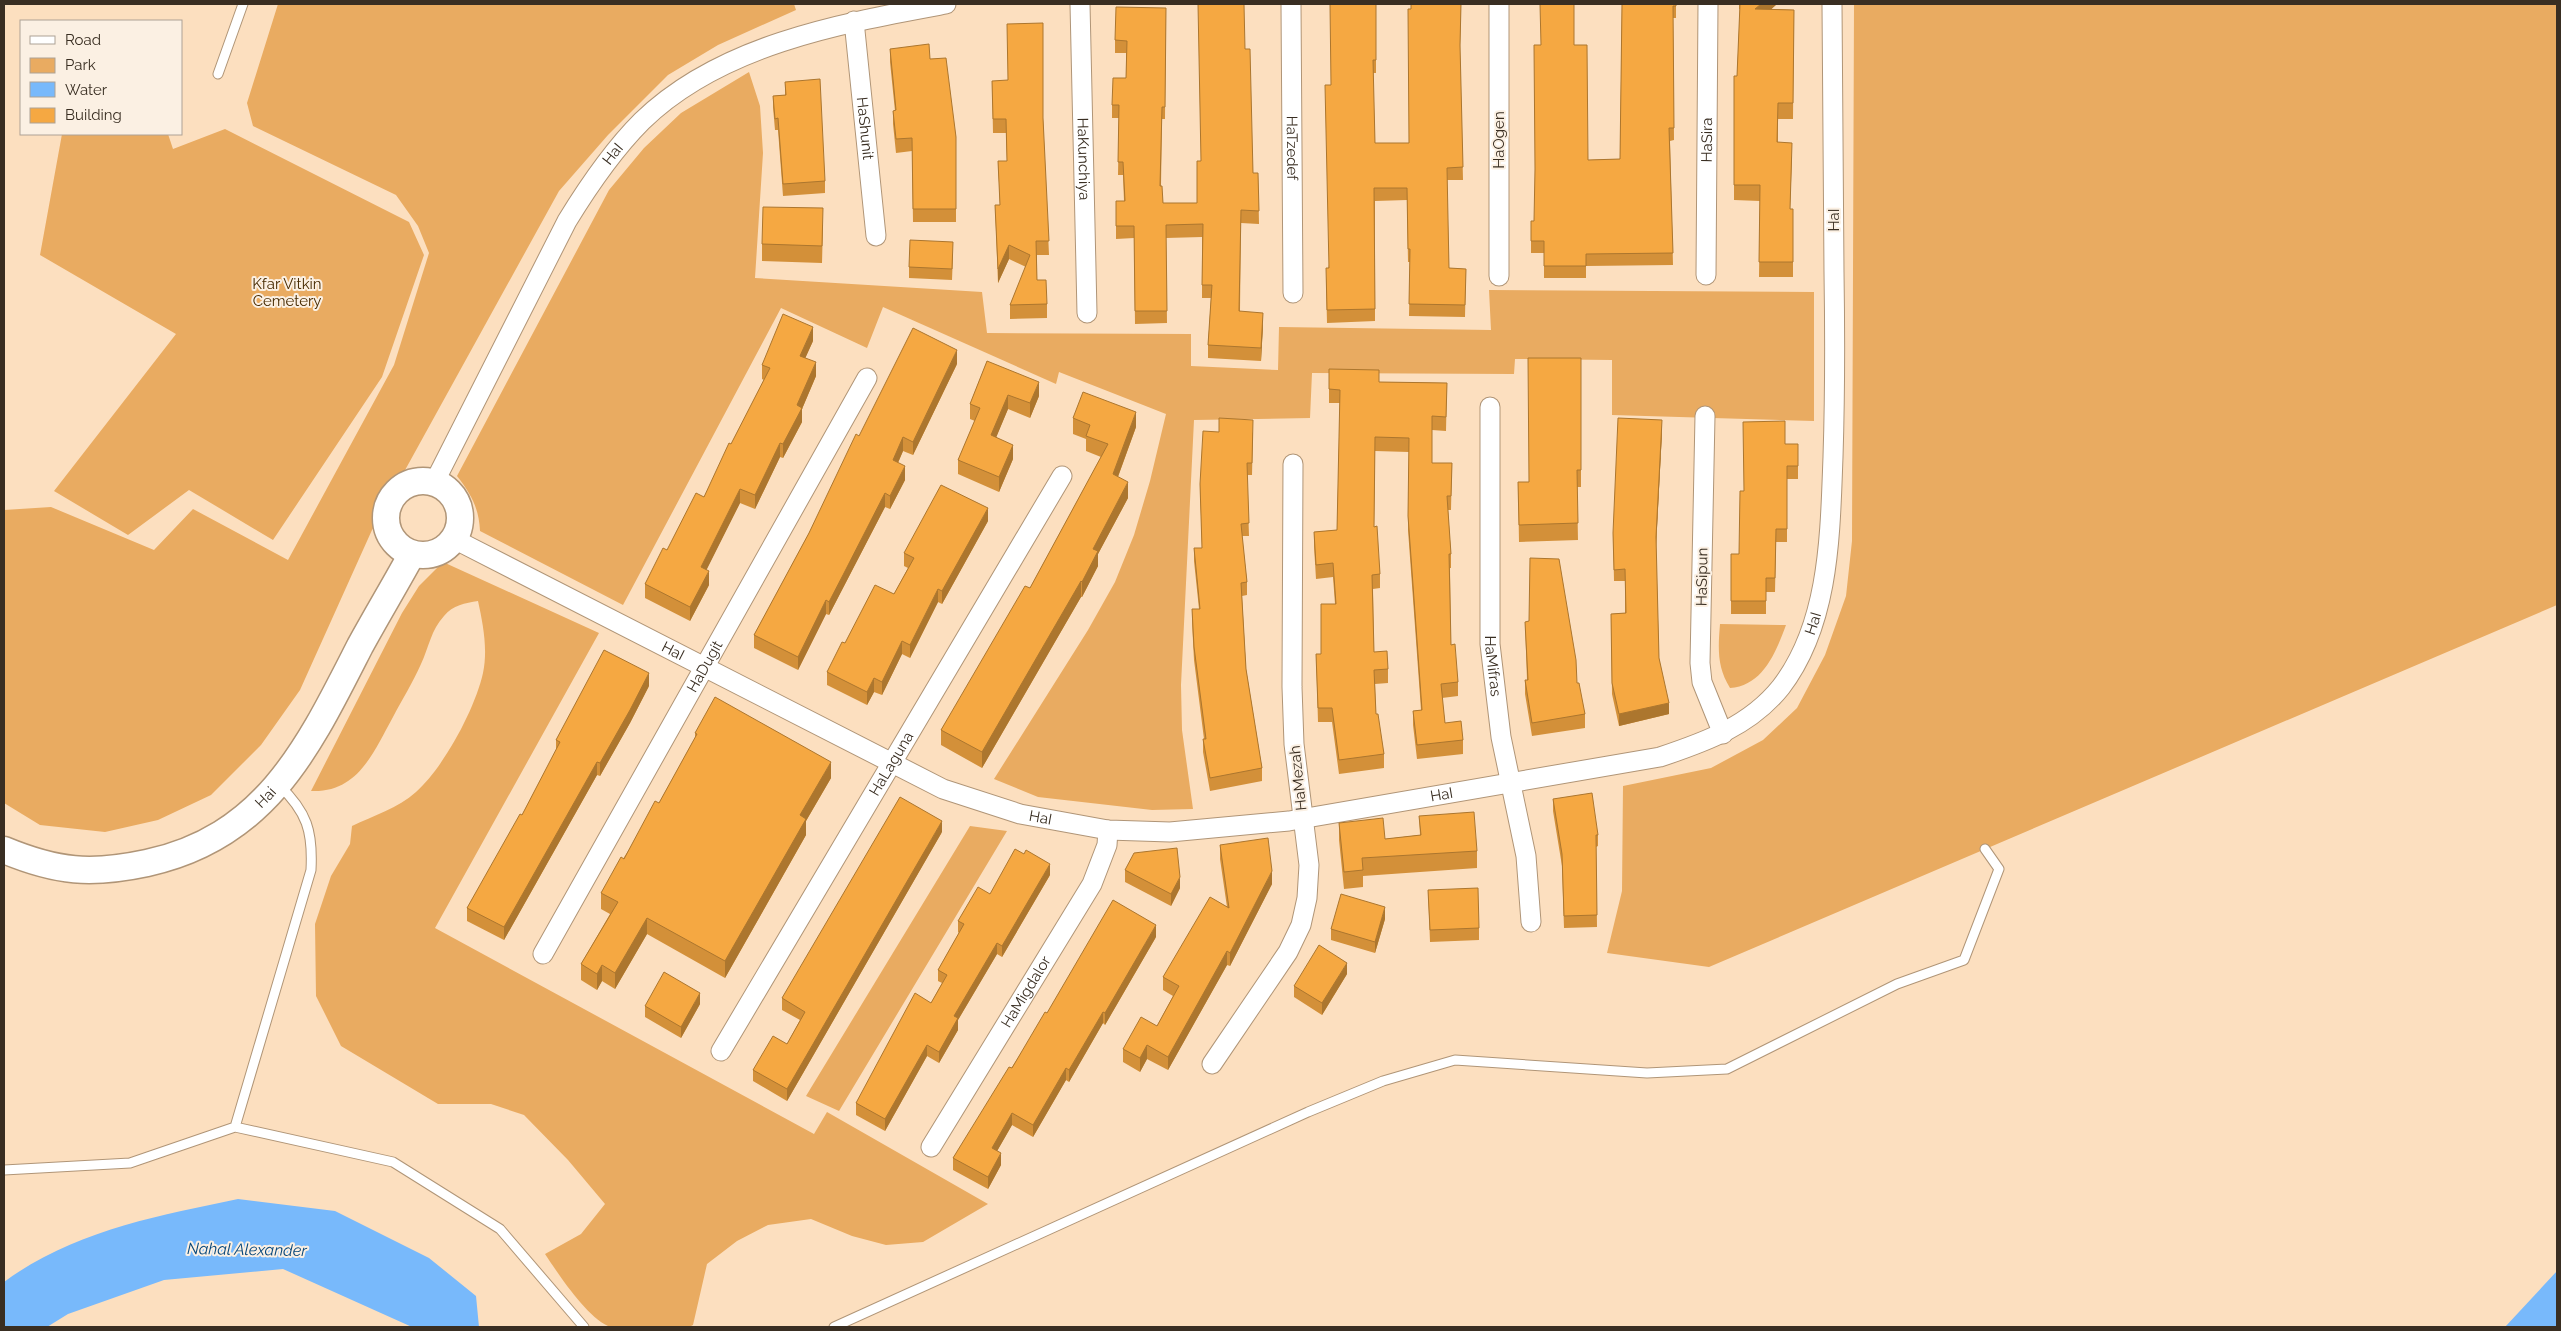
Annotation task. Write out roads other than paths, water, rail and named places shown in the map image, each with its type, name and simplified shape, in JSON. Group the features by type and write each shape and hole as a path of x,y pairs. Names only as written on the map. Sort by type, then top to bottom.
{"street":[{"name":"HaI","path":"434,483 548,254 588,185 613,153 657,109 710,73 788,40 832,26 907,7 946,4"},
{"name":"HaKunchiya","path":"1080,4 1087,313"},
{"name":"HaTzedef","path":"1291,4 1293,293"},
{"name":"HaOgen","path":"1499,4 1499,276"},
{"name":"HaSira","path":"1706,275 1708,4"},
{"name":"HaI","path":"454,539 943,789 978,802 1020,814 1108,830 1170,832 1228,828 1303,818 1660,758 1723,734 1750,717 1781,687 1809,632 1820,596 1827,558 1835,391 1832,4"},
{"name":"HaShunit","path":"854,21 876,236"},
{"name":"HaDugit","path":"543,954 867,378"},
{"name":"HaMifras","path":"1490,407 1490,644 1494,695 1526,856 1531,922"},
{"name":"HaSipun","path":"1705,416 1700,663 1702,682 1723,734"},
{"name":"HaMezah","path":"1212,1064 1288,952 1301,925 1307,898 1308,866 1294,744 1292,687 1293,464"},
{"name":"HaLaguna","path":"721,1051 1062,476"},
{"path":"415,482 434,483 449,491 460,511 461,522 454,539 444,550 434,554 412,554 402,549 393,541 387,530 386,517 388,505 394,494 404,486 415,482"},
{"name":"Hai","path":"4,850 58,868 91,872 123,868 165,859 209,840 242,820 290,771 318,729 374,619 412,554"},
{"name":"HaMigdalor","path":"932,1147 1092,884 1107,845 1108,830"}],"lane":[{"path":"218,74 243,4"},
{"path":"235,1127 311,870 312,848 308,824 295,801 278,785"},
{"path":"834,1327 1308,1112 1383,1080 1455,1060 1647,1072 1727,1069 1897,984 1964,960 1999,870 1985,849"},
{"path":"4,1170 130,1162 235,1127 393,1162 500,1229 584,1327"}],"water":[{"name":"Nahal Alexander","path":"238,1199 335,1211 429,1258 476,1296 479,1327 412,1327 283,1269 164,1280 68,1314 47,1327 4,1327 4,1282 31,1264 58,1250 116,1228 147,1219"},
{"path":"2557,1271 2557,1327 2505,1327"}],"park label":[{"name":"Kfar Vitkin Cemetery","path":"287,292"}]}
